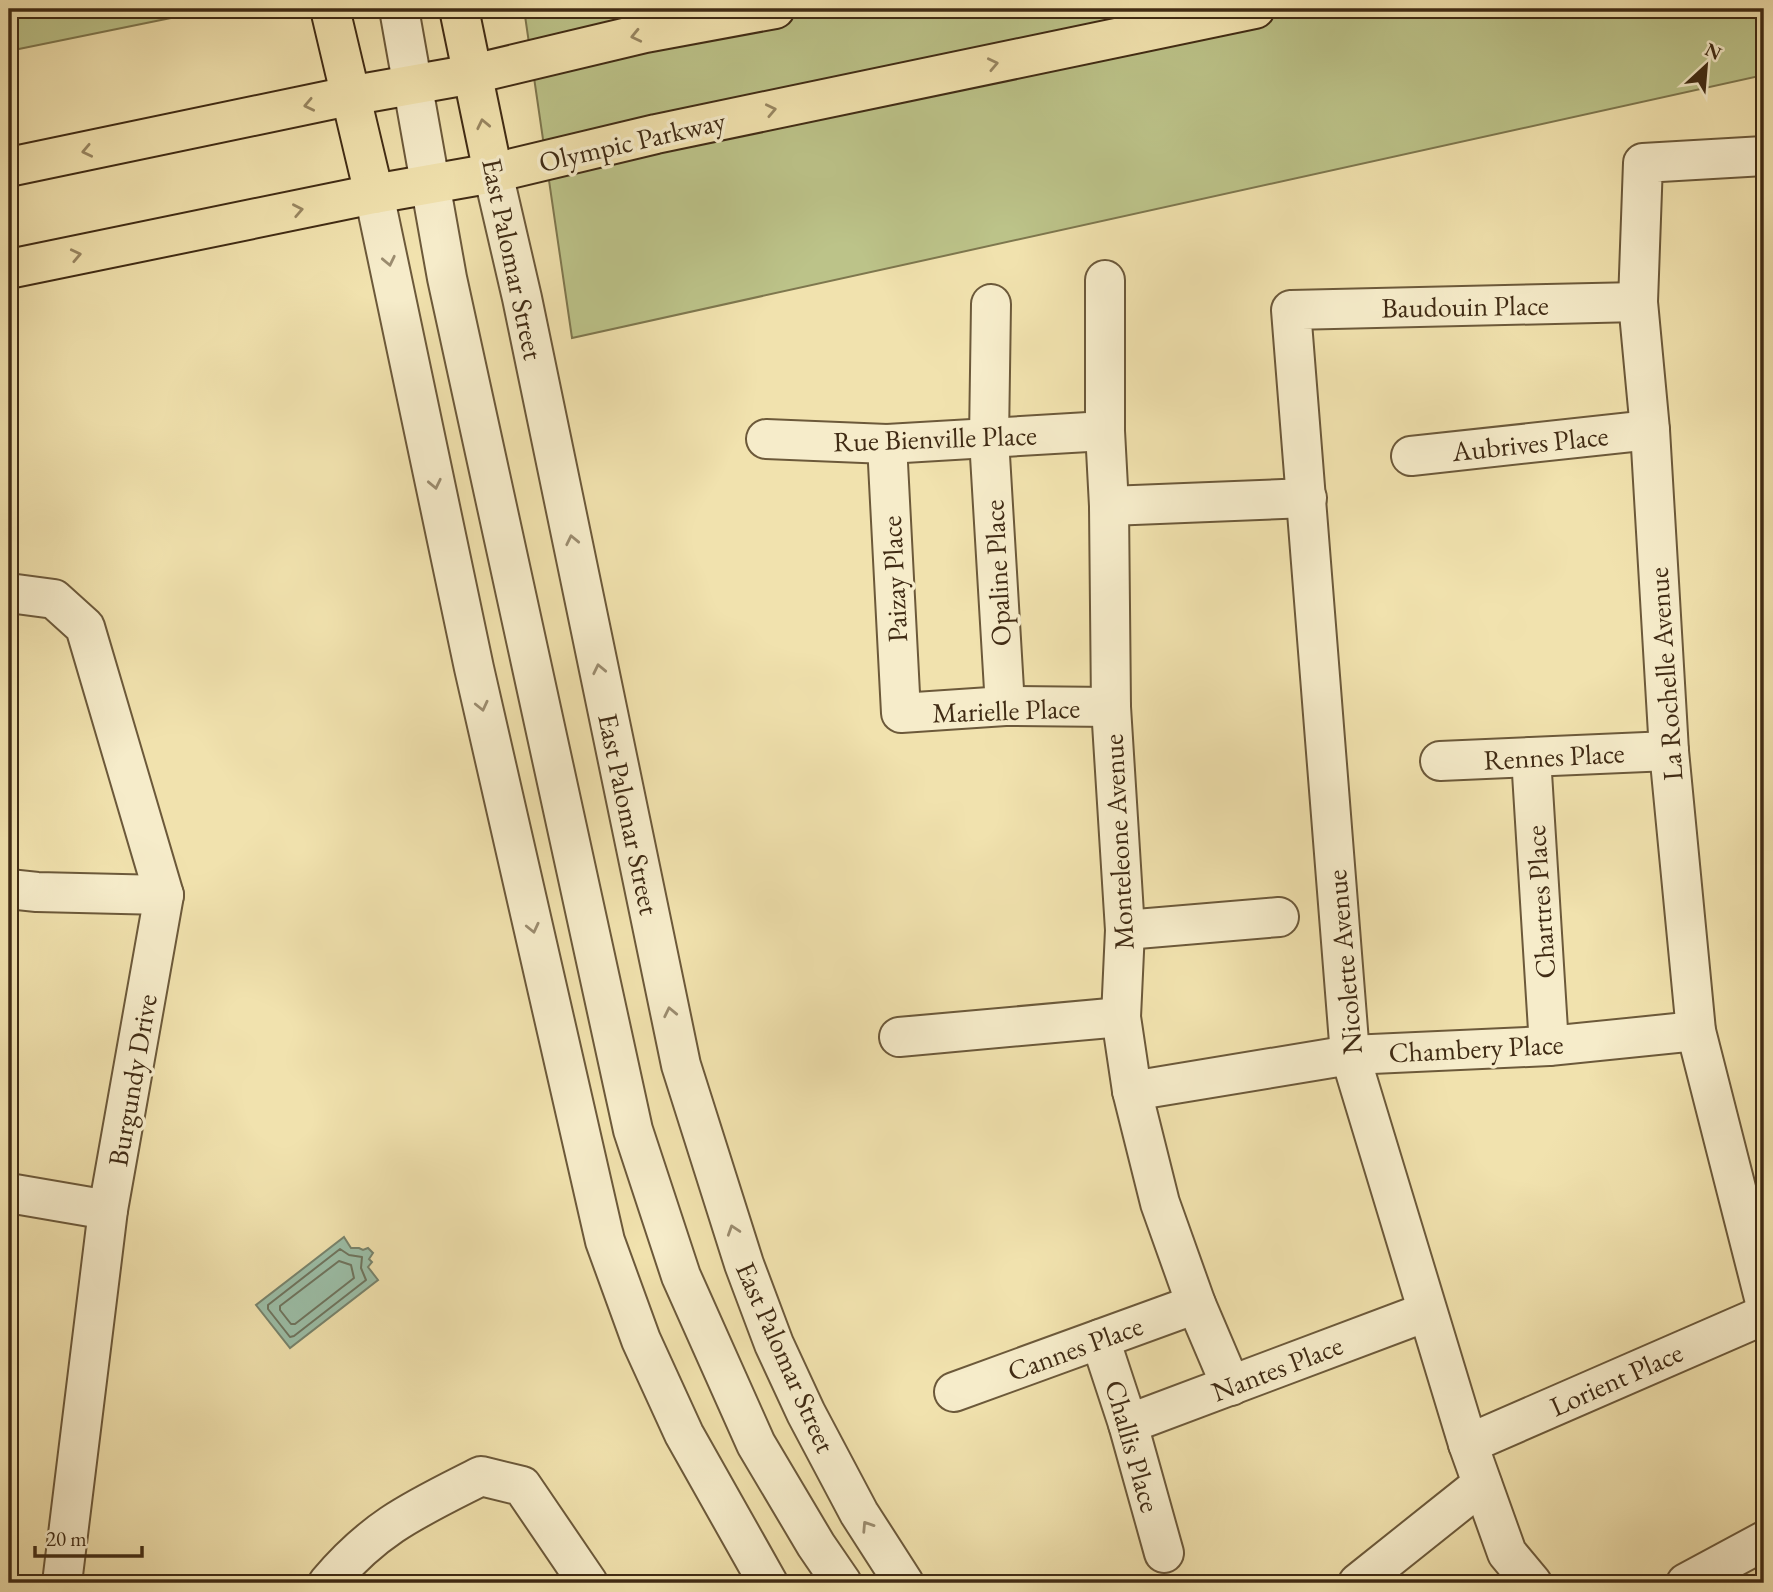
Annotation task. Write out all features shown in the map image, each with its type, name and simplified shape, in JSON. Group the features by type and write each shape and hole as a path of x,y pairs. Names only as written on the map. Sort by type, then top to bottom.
{"main road":[{"path":"330,9 374,194"},
{"name":"East Palomar Street","path":"459,9 493,173"},
{"path":"9,167 349,96 473,74 645,33 775,9"},
{"name":"Olympic Parkway","path":"9,269 374,194 493,173 656,134 1255,9"}],"street":[{"path":"400,9 447,278 633,1130 681,1276 756,1444 816,1545 842,1583"},
{"name":"La Rochelle Avenue","path":"1764,156 1643,163 1638,302 1650,430 1669,751 1696,1031 1764,1298"},
{"name":"East Palomar Street","path":"493,173 522,298 681,1065 744,1264 774,1344 806,1413 859,1513 904,1583"},
{"path":"374,194 474,668 605,1241 640,1340 684,1434 768,1583"},
{"name":"Monteleone Avenue","path":"1105,280 1105,431 1110,506 1111,707 1125,930 1121,1017 1132,1091 1160,1203 1196,1304 1231,1386"},
{"name":"Baudouin Place","path":"1292,310 1638,302"},
{"name":"Opaline Place","path":"991,304 989,439 1005,706"},
{"name":"Nicolette Avenue","path":"1292,310 1350,1055 1468,1444 1507,1553 1531,1583"},
{"name":"Aubrives Place","path":"1411,456 1650,430"},
{"name":"Rue Bienville Place","path":"765,439 887,444 1105,431"},
{"name":"Paizay Place","path":"887,444 901,713"},
{"path":"1110,506 1307,498"},
{"name":"Burgundy Drive","path":"9,593 54,599 85,627 164,895 108,1210 62,1583"},
{"name":"Marielle Place","path":"901,713 1005,706 1111,707"},
{"name":"Rennes Place","path":"1440,761 1669,751"},
{"name":"Chartres Place","path":"1531,757 1549,1046"},
{"path":"9,889 164,895"},
{"path":"1125,930 1279,917"},
{"path":"899,1037 1121,1017"},
{"name":"Chambery Place","path":"1132,1091 1350,1055 1549,1046 1696,1031"},
{"path":"9,1194 108,1210"},
{"name":"Cannes Place","path":"954,1392 1196,1304"},
{"name":"Nantes Place","path":"1128,1424 1426,1312"},
{"name":"Lorient Place","path":"1468,1444 1764,1315"},
{"name":"Challis Place","path":"1100,1339 1128,1424 1164,1553"},
{"path":"328,1583 352,1555 404,1514 481,1476 522,1486 588,1583"},
{"path":"1359,1583 1482,1484"},
{"path":"1686,1583 1764,1541"}],"green space":[{"path":"9,9 215,9 9,51"},
{"path":"524,9 1764,9 1764,75 572,338"}],"water":[{"path":"344,1237 351,1248 368,1248 373,1253 368,1267 378,1280 290,1348 256,1305"}]}
